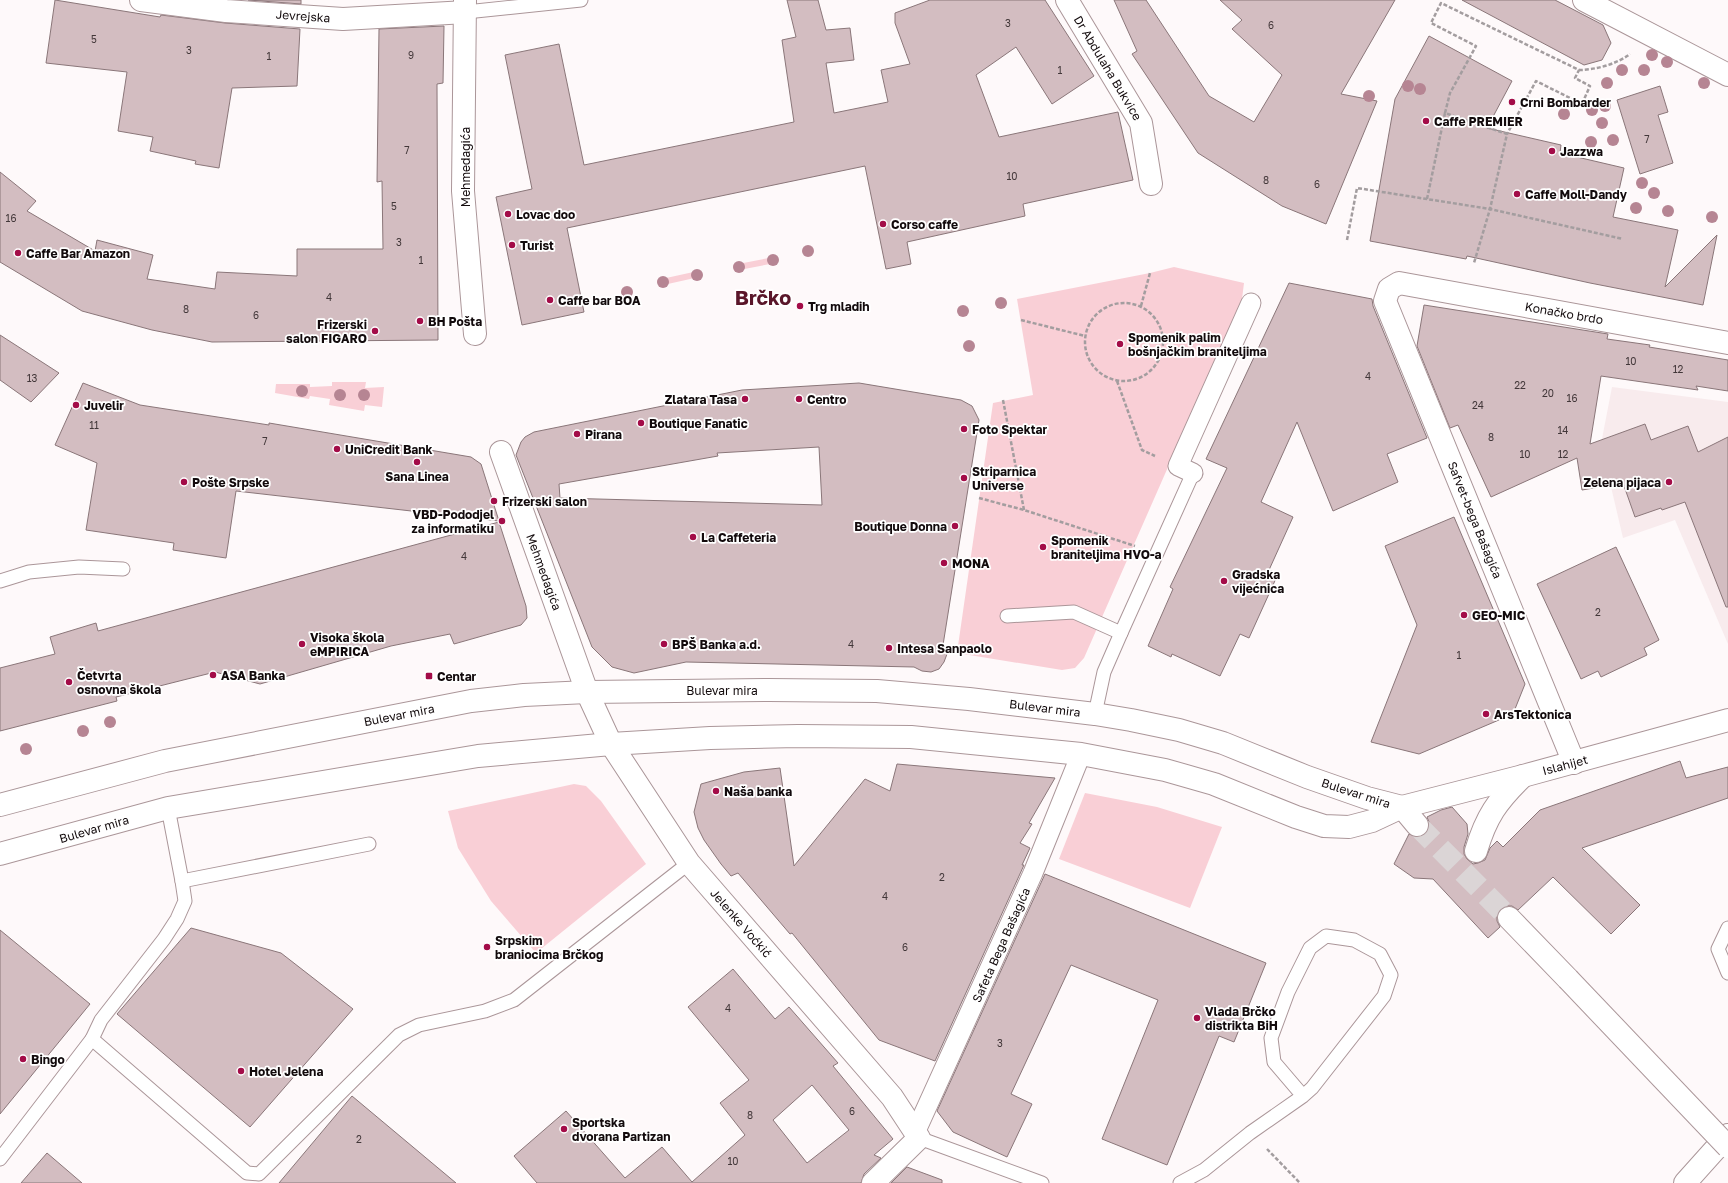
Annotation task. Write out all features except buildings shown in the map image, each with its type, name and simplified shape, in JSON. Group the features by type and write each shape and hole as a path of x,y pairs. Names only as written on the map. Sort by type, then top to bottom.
{"main road":[{"name":"Jevrejska","path":"141,0 226,11 343,19 466,6"},
{"name":"Dr Abdulaha Bukvice","path":"1067,0 1141,123 1151,184"},
{"path":"1584,0 1728,74"},
{"name":"Mehmedagića","path":"466,6 463,191 475,334"},
{"name":"Konačko brdo","path":"1399,283 1728,343"},
{"name":"Safvet-bega Bašagića","path":"1399,283 1389,289 1385,301 1574,762"},
{"name":"Mehmedagića","path":"500,452 587,692"},
{"name":"Bulevar mira","path":"0,805 165,761 471,701 524,695 587,692 769,690 877,691 969,699 1095,714 1179,730 1223,743 1307,777 1367,798 1402,807"},
{"name":"Jelenke Voćkić","path":"587,692 611,744 689,863 892,1097 917,1136"},
{"name":"Islahijet","path":"1402,807 1523,776 1728,720"},
{"name":"Bulevar mira","path":"0,854 168,808 478,756 611,744 710,738 798,736 911,737 1081,754 1165,770 1214,784 1296,817 1324,826 1349,827 1372,821 1402,807"},
{"path":"1476,851 1486,822 1496,804 1523,776"},
{"path":"1402,807 1417,825"},
{"path":"1509,918 1728,1147"},
{"path":"1685,1183 1728,1135"},
{"path":"873,1183 917,1136"}],"street":[{"path":"1193,473 1178,466 1251,303"},
{"name":"Safeta Bega Bašagića","path":"917,1136 1034,874 1081,754"}],"lane":[{"path":"466,6 581,0"},
{"path":"1095,714 1104,672 1120,633 1193,473"},
{"path":"0,581 29,572 79,567 123,569"},
{"path":"1007,616 1074,612 1120,633"},
{"path":"0,1159 92,1039 101,1020 164,939 177,919 185,901 168,808"},
{"path":"182,880 369,844"},
{"path":"92,1039 247,1173 259,1174 400,1035 419,1025 485,1011 514,1000 689,863"},
{"path":"1728,928 1718,949 1728,973"},
{"path":"1180,1183 1204,1170 1250,1133 1303,1096 1312,1088 1384,996 1391,975 1380,954 1354,940 1326,936 1310,948 1288,992 1271,1038 1274,1062 1303,1096"},
{"path":"917,1136 1042,1183"}],"path":[{"path":"1427,200 1450,93 1476,46 1431,23 1441,3 1579,70 1588,70 1623,60 1633,51"},
{"path":"1474,263 1490,209 1507,134 1536,81 1582,104 1590,86 1575,78 1579,70"},
{"path":"1445,113 1507,134"},
{"path":"1347,240 1357,188 1490,209 1623,238"},
{"path":"1140,306 1150,273"},
{"path":"1127,303 1140,306 1152,315 1160,327 1163,341 1161,355 1154,368 1143,377 1130,382 1117,381 1104,376 1094,368 1086,353 1085,336 1090,322 1100,312 1112,305 1127,303"},
{"path":"1021,320 1085,336"},
{"path":"1117,381 1142,450 1156,457"},
{"path":"1003,400 1024,510"},
{"path":"979,498 1024,510 1134,545"},
{"path":"1250,1133 1300,1183"}],"shaded area":[{"path":"774,257 775,263 734,271 733,265"},
{"path":"1174,267 1244,283 1242,299 1084,658 1075,668 1062,670 957,653 993,403 1033,395 1017,299"},
{"path":"698,271 699,277 659,286 657,280"},
{"path":"332,382 366,382 365,388 384,387 382,407 365,405 364,411 329,405 330,399 310,396 309,399 275,393 276,384 310,384 310,387 332,386"},
{"name":"Zelena pijaca","path":"1612,387 1728,402 1728,644 1675,520 1623,538 1601,444"},
{"path":"574,784 586,786 601,801 646,864 536,953 491,901 458,848 448,811"},
{"path":"1085,793 1157,807 1222,827 1190,908 1059,859"}],"tunnel":[{"path":"1417,825 1509,918"}],"place":[{"name":"Crni Bombarder","path":"1512,102"},
{"name":"Caffe PREMIER","path":"1426,121"},
{"name":"Jazzwa","path":"1552,151"},
{"name":"Caffe Moll-Dandy","path":"1517,194"},
{"name":"Lovac doo","path":"508,214"},
{"name":"Corso caffe","path":"883,224"},
{"name":"Turist","path":"512,245"},
{"name":"Caffe Bar Amazon","path":"18,253"},
{"name":"Caffe bar BOA","path":"550,300"},
{"name":"Trg mladih","path":"800,306"},
{"name":"BH Pošta","path":"420,321"},
{"name":"Frizerski salon FIGARO","path":"375,331"},
{"name":"Spomenik palim bošnjačkim braniteljima","path":"1120,344"},
{"name":"Zlatara Tasa","path":"745,399"},
{"name":"Centro","path":"799,399"},
{"name":"Juvelir","path":"76,405"},
{"name":"Boutique Fanatic","path":"641,423"},
{"name":"Foto Spektar","path":"964,429"},
{"name":"Pirana","path":"577,434"},
{"name":"UniCredit Bank","path":"337,449"},
{"name":"Sana Linea","path":"417,462"},
{"name":"Striparnica Universe","path":"964,478"},
{"name":"Pošte Srpske","path":"184,482"},
{"name":"Zelena pijaca","path":"1669,482"},
{"name":"Frizerski salon","path":"494,501"},
{"name":"VBD-Pododjel za informatiku","path":"502,521"},
{"name":"Boutique Donna","path":"955,526"},
{"name":"La Caffeteria","path":"693,537"},
{"name":"Spomenik braniteljima HVO-a","path":"1043,547"},
{"name":"MONA","path":"944,563"},
{"name":"Gradska vijećnica","path":"1224,581"},
{"name":"GEO-MIC","path":"1464,615"},
{"name":"Visoka škola eMPIRICA","path":"302,644"},
{"name":"BPŠ Banka a.d.","path":"664,644"},
{"name":"Intesa Sanpaolo","path":"889,648"},
{"name":"ASA Banka","path":"213,675"},
{"name":"Centar","path":"429,676"},
{"name":"Četvrta osnovna škola","path":"69,682"},
{"name":"ArsTektonica","path":"1486,714"},
{"name":"Naša banka","path":"716,791"},
{"name":"Srpskim braniocima Brčkog","path":"487,947"},
{"name":"Vlada Brčko distrikta BiH","path":"1197,1018"},
{"name":"Bingo","path":"23,1059"},
{"name":"Hotel Jelena","path":"241,1071"},
{"name":"Sportska dvorana Partizan","path":"564,1129"}],"district":[{"name":"Brčko","path":"763,297"}]}
